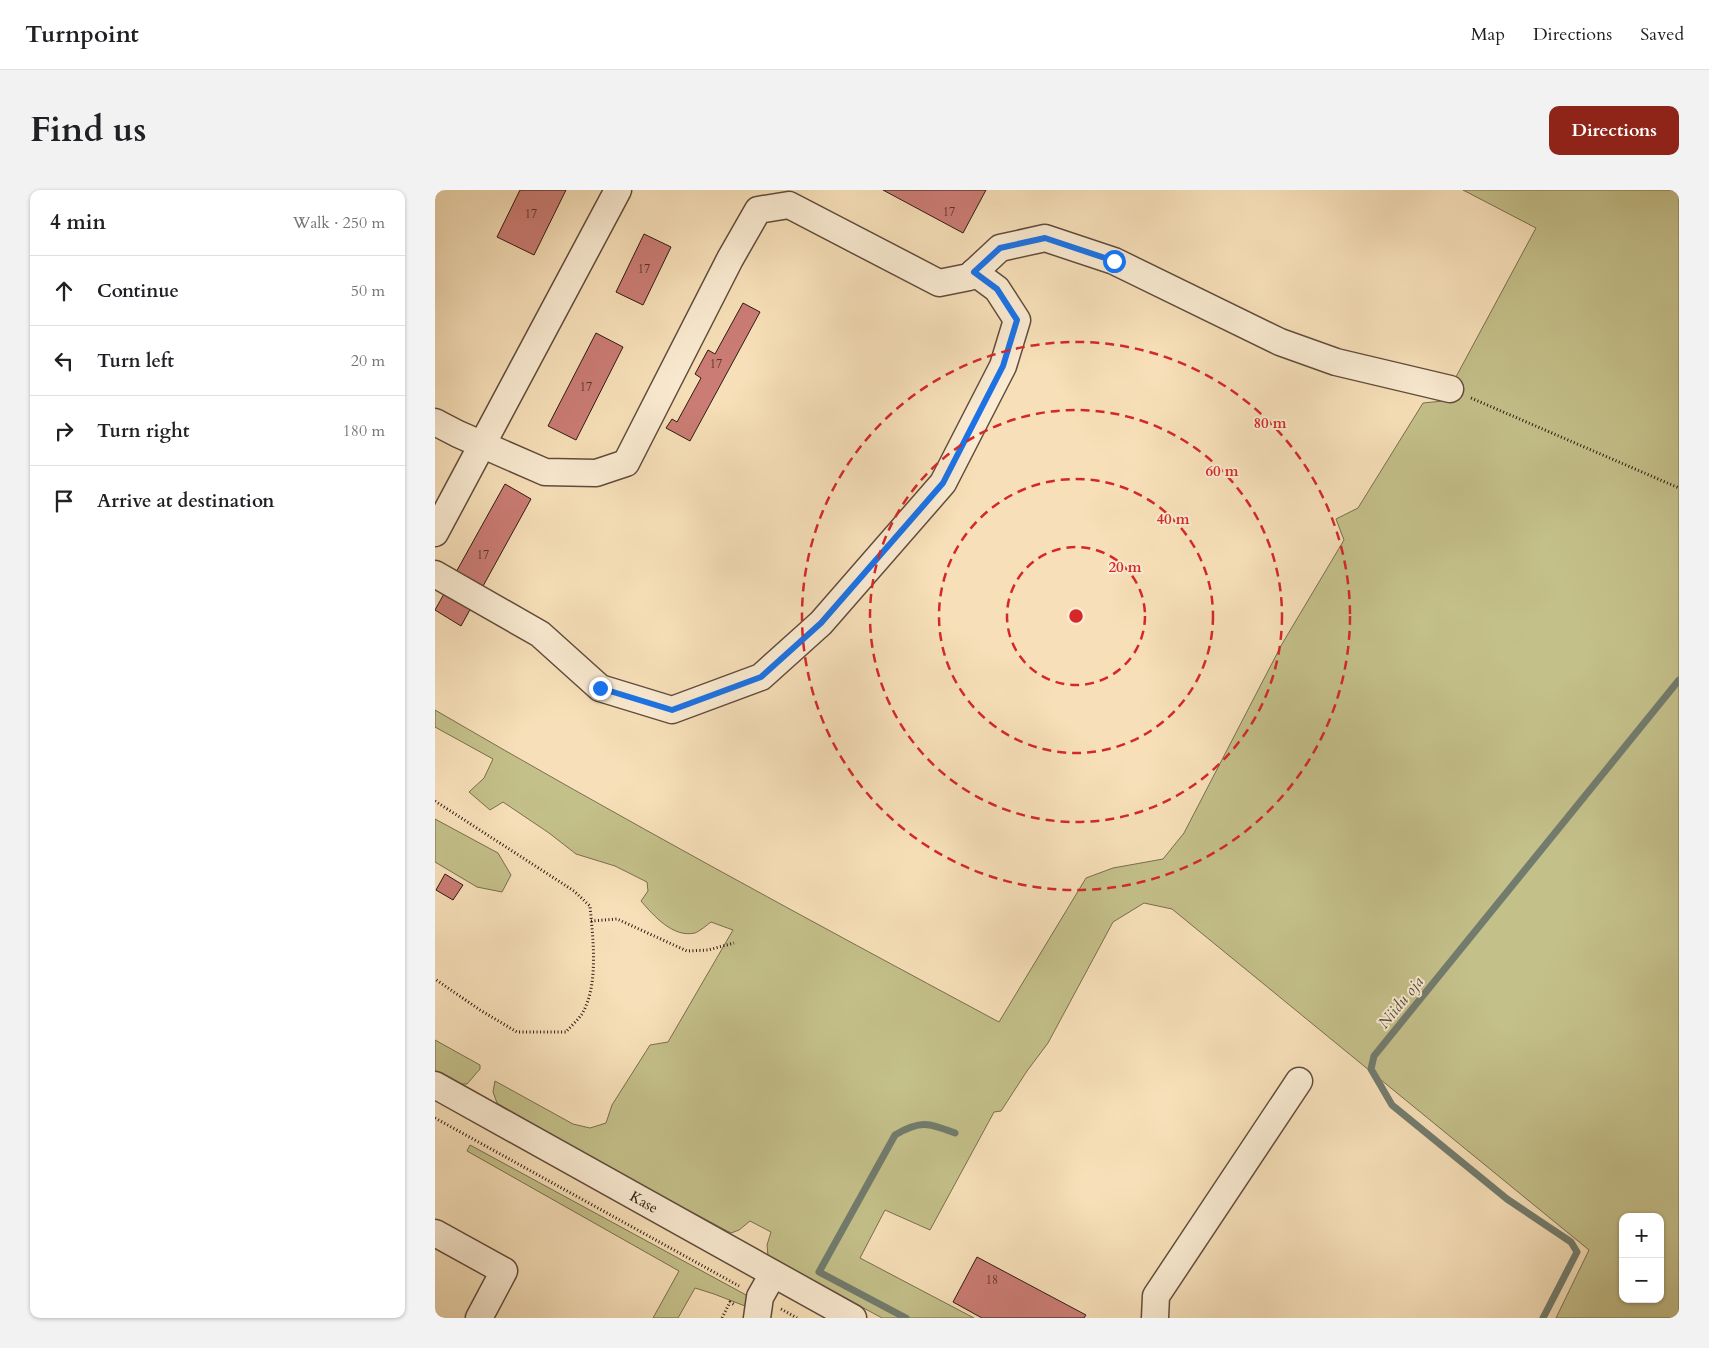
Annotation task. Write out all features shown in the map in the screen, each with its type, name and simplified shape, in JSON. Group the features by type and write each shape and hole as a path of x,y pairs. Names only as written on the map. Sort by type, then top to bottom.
{"street":[{"path":"435,533 618,190"},
{"path":"763,190 939,283 969,278 1000,248 1045,238 1114,261 1280,342 1336,362 1449,389"},
{"path":"435,422 545,472 596,473 626,463 730,259 758,210 789,205"},
{"path":"435,574 540,634 600,688 672,710 761,677 821,623 943,483 1003,366 1017,320 997,289 974,272"},
{"path":"1155,1318 1156,1296 1299,1081"},
{"name":"Kase","path":"435,1085 853,1318"},
{"path":"435,1233 504,1271 479,1318"},
{"path":"758,1308 773,1274"}],"path":[{"path":"1449,389 1679,488"},
{"path":"435,801 574,891 590,906 593,949 591,989 581,1014 566,1032 517,1032 480,1010 435,979"},
{"path":"591,922 617,919 687,951 708,950 734,943"},
{"path":"435,1118 758,1308 797,1318"}],"shaded area":[{"path":"1463,190 1679,190 1679,1318 1556,1318 1589,1250 1172,909 1144,903 1113,922 1048,1043 1001,1111 994,1112 930,1230 885,1210 860,1258 974,1318 882,1318 768,1256 767,1245 771,1232 750,1221 739,1230 731,1233 598,1162 497,1103 493,1092 495,1081 573,1124 590,1128 606,1123 612,1105 650,1045 668,1042 733,930 711,922 695,933 687,934 672,929 658,919 641,901 648,891 647,882 615,866 576,854 503,802 490,810 469,792 484,778 493,759 435,727 435,710 786,907 999,1022 1086,878 1113,868 1163,859 1184,833 1282,644 1344,540 1336,519 1358,508 1423,403 1443,401 1536,228"},
{"path":"435,819 498,853 511,875 502,892 477,887 435,862"},
{"path":"435,1040 480,1065 480,1069 467,1084 458,1084 435,1072"},
{"path":"470,1145 748,1296 745,1306 695,1288 678,1318 653,1318 679,1271 467,1151"}],"building":[{"path":"520,190 566,190 534,255 497,237"},
{"path":"883,190 986,190 963,233"},
{"path":"644,234 671,247 643,305 616,292"},
{"path":"743,303 760,312 690,441 666,428 672,419 677,422 701,378 695,374 708,350 715,354"},
{"path":"596,333 623,347 576,440 548,426"},
{"path":"505,484 531,499 461,626 435,610"},
{"path":"445,874 463,885 453,900 436,890"},
{"path":"977,1257 1086,1315 1084,1318 982,1318 953,1302"}],"waterway":[{"name":"Niidu oja","path":"1543,1318 1577,1252 1571,1242 1507,1199 1392,1105 1371,1069 1374,1056 1679,680"},
{"path":"906,1318 819,1272 895,1135 918,1125 931,1125 955,1133"}],"route":[{"path":"600,688 672,710 761,677 821,623 943,483 1003,366 1017,320 997,289 974,272 1000,248 1045,238 1114,261"}]}
